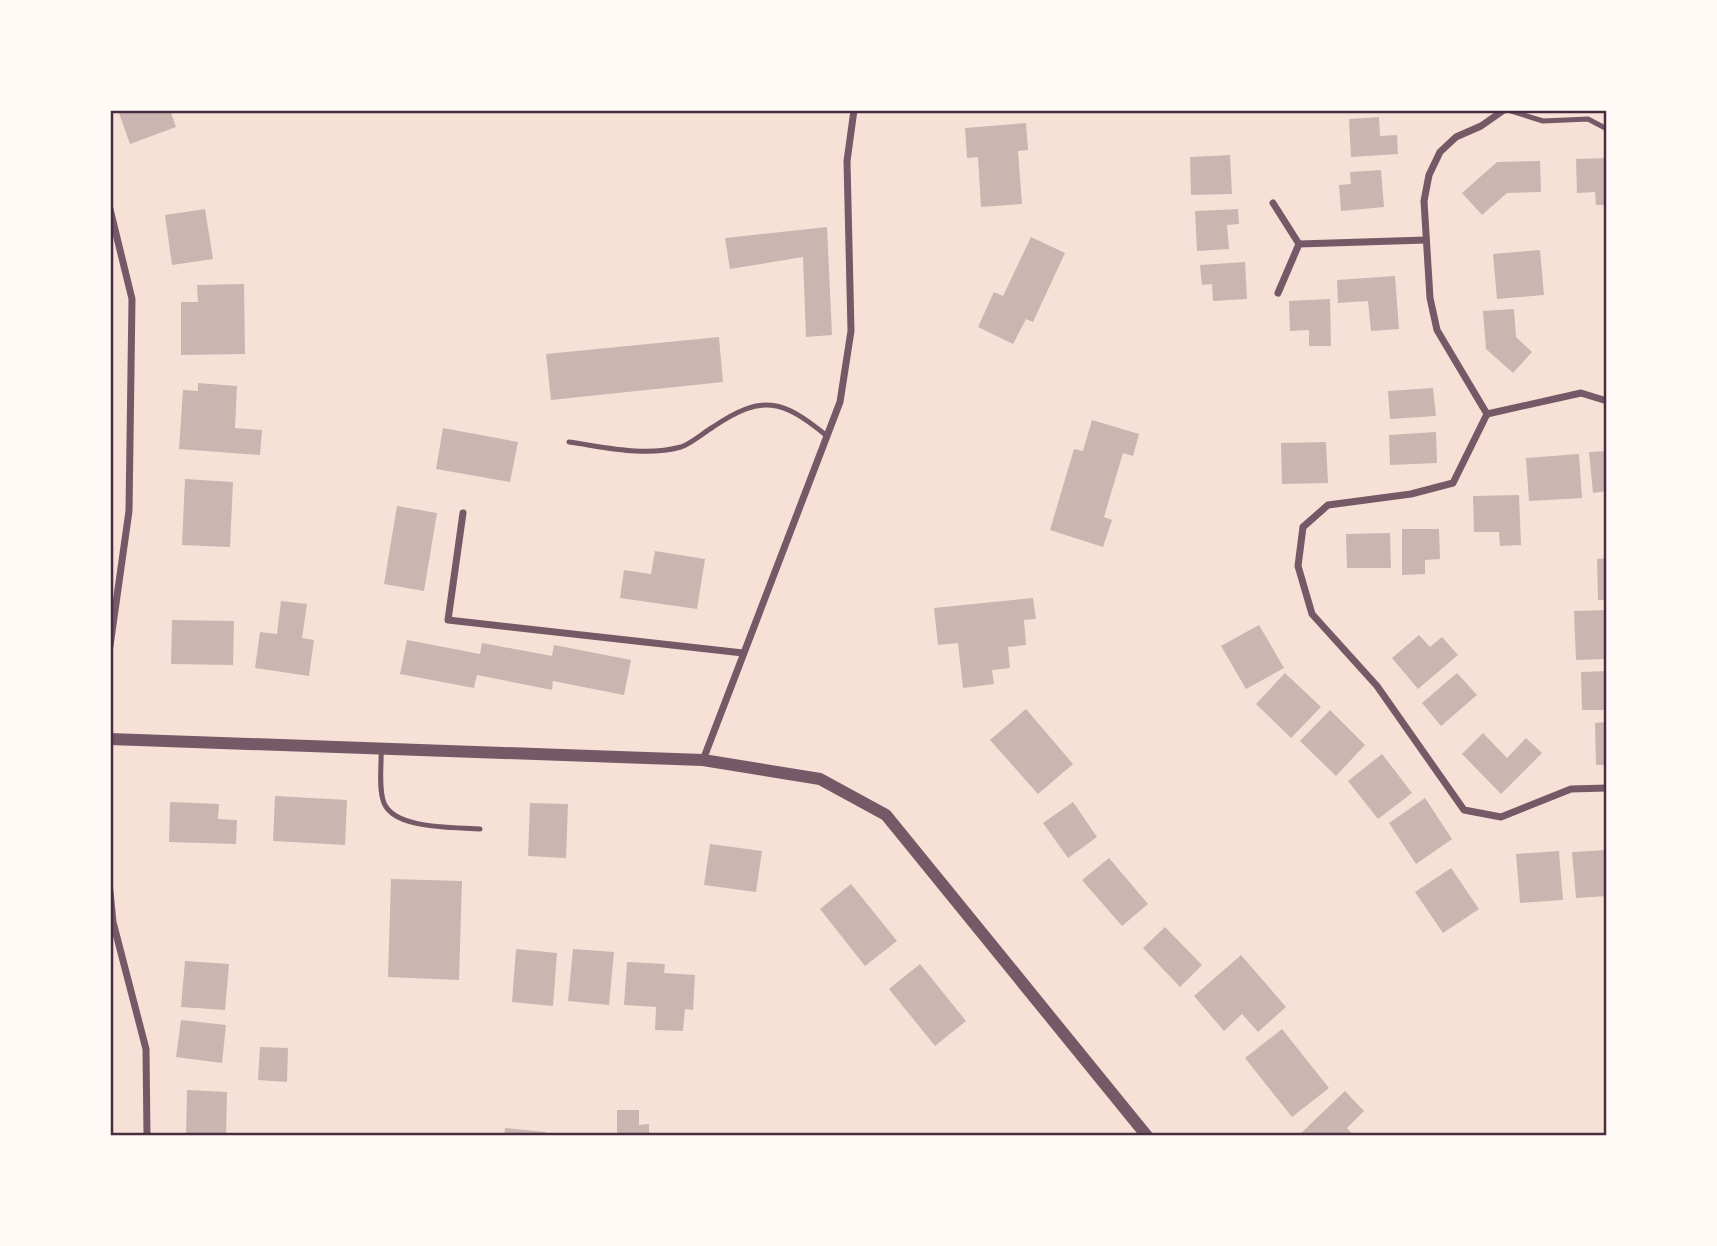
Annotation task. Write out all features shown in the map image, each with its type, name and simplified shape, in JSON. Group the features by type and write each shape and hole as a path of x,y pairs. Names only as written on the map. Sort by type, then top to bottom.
{"street":[{"path":"703,760 840,402 851,331 847,160 854,110"},
{"path":"1487,414 1437,330 1430,298 1424,201 1429,175 1440,152 1456,137 1481,126 1506,110"},
{"path":"1273,203 1299,244"},
{"path":"110,209 132,299 130,511 110,646"},
{"path":"1299,244 1426,240"},
{"path":"1278,293 1299,244"},
{"path":"1487,414 1581,393 1607,401"},
{"path":"1487,414 1453,483 1411,494 1328,505 1304,527 1298,566 1312,614 1377,686 1464,810 1501,817 1571,789 1607,788"},
{"path":"463,513 448,620 743,653"},
{"path":"110,738 703,760 820,779 886,815 1147,1136"},
{"path":"110,891 113,922 146,1049 147,1136"}],"lane":[{"path":"1506,110 1543,121 1588,119 1607,129"},
{"path":"569,442 644,452 683,446 737,411 770,404 800,414 827,436"},
{"path":"381,748 383,796 387,807 407,821 480,829"}],"building":[{"path":"118,110 170,110 176,127 130,144"},
{"path":"1379,117 1380,136 1397,135 1398,154 1351,157 1349,119"},
{"path":"1026,123 1028,150 1018,151 1022,204 981,207 978,157 967,158 965,128"},
{"path":"1230,155 1232,194 1191,195 1190,157"},
{"path":"1607,158 1607,205 1596,205 1595,192 1577,193 1576,159"},
{"path":"1540,161 1541,192 1507,193 1482,215 1462,193 1497,162"},
{"path":"1381,170 1384,207 1341,211 1339,185 1351,184 1350,172"},
{"path":"205,209 213,259 172,265 165,215"},
{"path":"1238,209 1239,224 1227,225 1229,249 1197,251 1195,211"},
{"path":"827,227 832,335 806,337 803,257 730,269 725,238"},
{"path":"1031,237 1065,253 1033,322 1026,319 1013,344 978,327 994,292 1003,296"},
{"path":"1540,250 1544,295 1497,299 1493,254"},
{"path":"1245,262 1247,299 1213,301 1212,284 1202,285 1200,265"},
{"path":"1395,276 1399,329 1371,331 1368,301 1338,303 1337,280"},
{"path":"244,284 245,354 181,355 181,302 198,302 197,285"},
{"path":"1330,299 1331,346 1309,346 1309,330 1290,331 1289,301"},
{"path":"1514,309 1516,337 1532,352 1513,373 1486,349 1483,311"},
{"path":"719,337 723,382 551,400 546,354"},
{"path":"198,383 237,386 235,428 262,430 260,455 179,449 183,390 198,391"},
{"path":"1433,388 1436,416 1390,419 1388,391"},
{"path":"1092,420 1139,434 1133,456 1123,453 1104,517 1112,520 1103,547 1050,530 1074,449 1083,451"},
{"path":"443,428 518,442 510,482 436,469"},
{"path":"1436,432 1437,463 1390,465 1389,435"},
{"path":"1326,442 1328,483 1282,484 1281,443"},
{"path":"1607,451 1607,491 1593,493 1589,452"},
{"path":"1579,454 1582,498 1529,501 1526,458"},
{"path":"185,479 233,482 230,547 182,545"},
{"path":"1519,495 1521,545 1500,546 1499,532 1474,532 1473,496"},
{"path":"397,506 437,513 424,591 384,584"},
{"path":"1402,529 1439,529 1440,559 1425,560 1425,574 1402,575"},
{"path":"1390,533 1391,568 1347,568 1346,534"},
{"path":"655,551 705,559 697,609 620,598 624,570 651,574"},
{"path":"1607,558 1607,600 1598,600 1597,559"},
{"path":"1033,598 1036,619 1024,620 1026,645 1008,647 1010,668 992,670 994,684 963,688 958,643 938,645 934,608"},
{"path":"281,601 307,604 302,638 314,640 309,676 255,668 260,632 277,634"},
{"path":"1607,610 1607,659 1576,660 1574,611"},
{"path":"172,620 234,621 233,665 171,664"},
{"path":"1259,625 1284,668 1246,689 1221,646"},
{"path":"1419,635 1430,647 1442,637 1458,655 1418,689 1392,658"},
{"path":"407,640 480,654 482,643 552,656 554,645 631,660 624,695 553,681 552,690 477,675 474,688 400,674"},
{"path":"1607,671 1607,710 1582,710 1581,672"},
{"path":"1285,673 1321,707 1291,738 1256,704"},
{"path":"1457,673 1477,695 1441,726 1422,703"},
{"path":"1026,709 1073,764 1038,794 990,740"},
{"path":"1330,710 1365,745 1336,776 1300,741"},
{"path":"1607,722 1607,765 1596,765 1595,723"},
{"path":"1483,733 1507,758 1526,738 1542,753 1501,794 1462,754"},
{"path":"1382,754 1412,793 1378,819 1348,781"},
{"path":"275,796 347,800 345,845 273,841"},
{"path":"1425,798 1452,839 1416,864 1389,823"},
{"path":"170,802 219,804 218,819 237,820 236,844 169,842"},
{"path":"1073,802 1097,837 1068,858 1043,823"},
{"path":"530,803 568,804 566,858 528,856"},
{"path":"710,844 762,851 756,892 704,885"},
{"path":"1607,850 1607,896 1576,898 1572,852"},
{"path":"1559,851 1563,900 1520,903 1516,854"},
{"path":"1109,858 1148,904 1122,926 1082,880"},
{"path":"1451,868 1479,909 1443,933 1415,892"},
{"path":"391,879 462,881 459,980 388,977"},
{"path":"851,884 897,941 865,966 820,909"},
{"path":"1165,927 1202,965 1180,987 1143,948"},
{"path":"516,949 557,953 553,1006 512,1002"},
{"path":"573,949 614,952 609,1005 568,1001"},
{"path":"1241,955 1286,1007 1258,1032 1242,1014 1224,1031 1194,996"},
{"path":"185,961 229,964 225,1010 181,1007"},
{"path":"627,962 665,964 664,973 695,975 693,1010 685,1009 683,1031 655,1030 656,1007 624,1005"},
{"path":"920,964 966,1021 935,1046 889,989"},
{"path":"181,1020 226,1025 222,1063 176,1057"},
{"path":"1282,1029 1329,1088 1292,1117 1245,1058"},
{"path":"260,1047 288,1048 287,1082 258,1080"},
{"path":"187,1090 227,1092 226,1136 186,1136"},
{"path":"1345,1091 1364,1111 1347,1128 1354,1136 1298,1136"},
{"path":"617,1110 639,1110 639,1125 649,1124 649,1136 617,1136"},
{"path":"505,1128 546,1132 546,1136 504,1136"}]}
